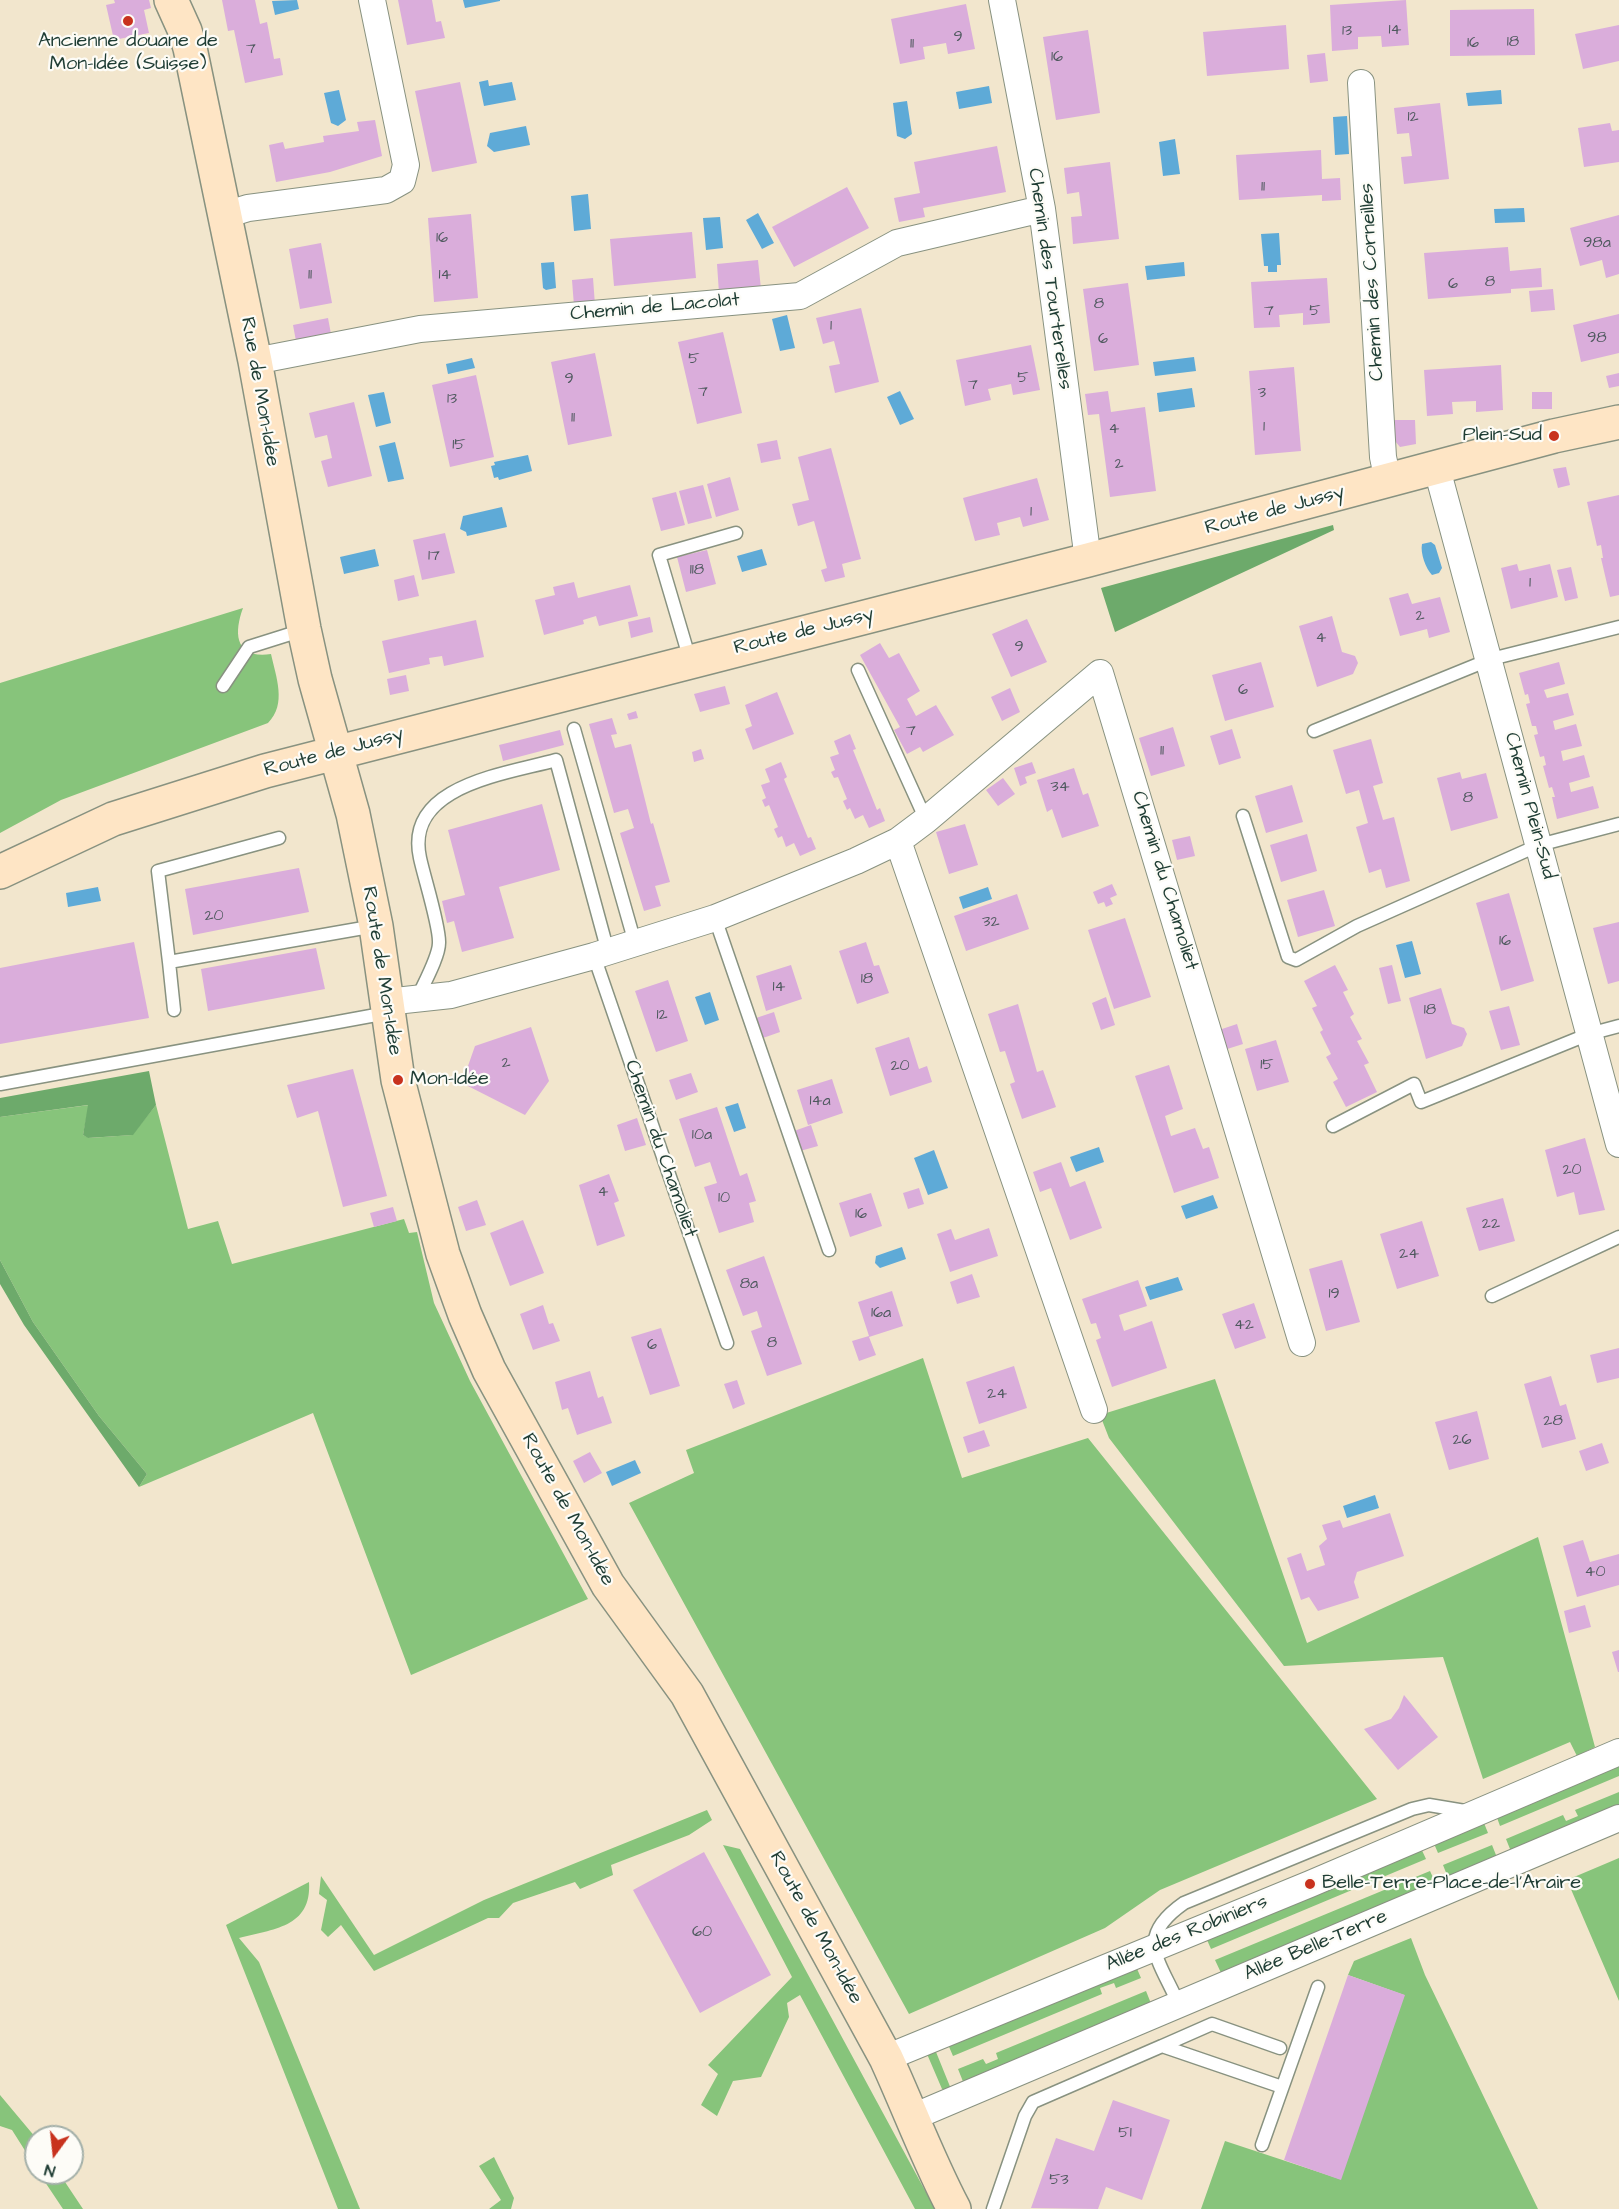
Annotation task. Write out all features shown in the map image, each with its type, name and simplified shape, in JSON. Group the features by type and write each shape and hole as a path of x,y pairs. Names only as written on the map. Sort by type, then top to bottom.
{"main road":[{"name":"Rue de Mon-Idée","path":"171,0 186,16 255,361 304,629 335,752"},
{"name":"Route de Jussy","path":"0,872 113,819 335,752 1088,560 1437,469 1554,436 1619,422"},
{"name":"Route de Mon-Idée","path":"335,752 354,814 376,926 397,1005 399,1080 443,1254 465,1315 489,1370 608,1585 687,1695 886,2058 913,2117 931,2165 954,2209"}],"street":[{"path":"225,215 248,208 386,190 402,181 406,165 372,0"},
{"name":"Chemin des Tourterelles","path":"1002,0 1042,209 1088,560"},
{"name":"Chemin des Corneilles","path":"1361,82 1383,457 1388,481"},
{"name":"Chemin de Lacolat","path":"255,361 420,329 800,296 897,243 1042,209"},
{"name":"Chemin Plein-Sud","path":"1437,469 1491,659 1619,1144"},
{"name":"Chemin du Chamoliet","path":"397,1005 451,994 601,954 715,918 856,861 898,841 926,820 1100,673 1302,1343"},
{"path":"898,841 1094,1410"},
{"name":"Allée des Robiniers","path":"886,2058 1619,1752"},
{"name":"Allée Belle-Terre","path":"1179,2005 1619,1818"},
{"path":"913,2117 1179,2005"}],"lane":[{"path":"690,661 659,555 736,533"},
{"path":"1314,731 1491,659 1619,627"},
{"path":"223,686 249,647 304,629"},
{"path":"858,670 926,820"},
{"path":"574,729 635,943"},
{"path":"0,1084 397,1005 439,944 419,852 424,819 431,806 465,786 556,760 601,954"},
{"path":"1243,816 1288,957 1291,960 1296,960 1357,926 1539,845 1619,824"},
{"path":"174,1010 158,871 279,838"},
{"path":"715,918 829,1250"},
{"path":"169,962 376,926"},
{"name":"Chemin du Chamoliet","path":"601,954 727,1343"},
{"path":"1333,1126 1414,1084 1421,1102 1589,1034 1619,1026"},
{"path":"1492,1296 1619,1238"},
{"path":"1154,1947 1179,2005"},
{"path":"1262,2145 1318,1987"},
{"path":"993,2209 1025,2116 1033,2102 1212,2024 1280,2048"},
{"path":"1162,2046 1282,2087"}],"green space":[{"path":"1333,525 1334,530 1115,632 1101,588"},
{"path":"243,608 238,627 240,643 250,653 271,654 275,672 279,699 274,716 268,723 61,800 0,833 0,683"},
{"path":"149,1071 156,1105 133,1135 88,1138 83,1135 88,1105 0,1117 0,1098"},
{"path":"89,1105 83,1135 89,1138 132,1135 156,1105 188,1229 218,1221 232,1264 404,1219 409,1233 417,1232 434,1303 470,1381 588,1599 411,1675 313,1413 139,1487 147,1474 99,1416 33,1322 0,1260 0,1117"},
{"path":"0,1260 33,1322 99,1416 147,1474 139,1487 24,1325 0,1284"},
{"path":"923,1358 962,1478 1088,1438 1377,1799 1160,1890 1105,1928 909,2014 629,1503 694,1473 686,1450"},
{"path":"1215,1379 1307,1643 1538,1537 1595,1747 1577,1756 1570,1742 1483,1779 1443,1657 1284,1666 1109,1438 1100,1415"},
{"path":"1619,1761 1619,1776 1500,1826 1495,1812"},
{"path":"1619,1792 1619,1810 1512,1854 1506,1839 1563,1815 1566,1821 1578,1816 1575,1810"},
{"path":"707,1810 712,1820 689,1835 611,1865 613,1875 580,1889 575,1882 513,1903 499,1918 488,1918 374,1971 341,1925 328,1937 321,1930 327,1900 319,1894 321,1876 374,1955 484,1900"},
{"path":"1482,1818 1488,1833 1438,1853 1432,1839"},
{"path":"1419,1844 1426,1859 1211,1949 1204,1933"},
{"path":"723,1845 740,1849 935,2209 915,2209 800,1995 787,2003 789,2017 761,2077 733,2081 717,2116 701,2105 718,2074 708,2065 792,1977"},
{"path":"1492,1845 1498,1860 1449,1880 1443,1865"},
{"path":"1619,1858 1619,2001 1567,1880"},
{"path":"1430,1871 1437,1886 1222,1975 1215,1960"},
{"path":"309,1882 304,1909 297,1918 288,1924 239,1938 259,1962 360,2209 338,2209 226,1925"},
{"path":"1411,1938 1425,1975 1538,2209 1201,2209 1225,2141 1340,2179 1404,1995 1348,1975 1354,1961"},
{"path":"1135,1964 1141,1978 1116,1988 1114,1983 1100,1988 1102,1994 953,2056 947,2042"},
{"path":"1146,1991 1152,2006 964,2084 958,2069 983,2059 986,2064 998,2059 996,2053"},
{"path":"934,2047 951,2089 946,2091 942,2089 927,2054"},
{"path":"0,2095 25,2125 24,2149 12,2130 0,2126"},
{"path":"494,2157 514,2198 511,2209 489,2209 501,2200 479,2166"},
{"path":"47,2185 67,2185 83,2209 63,2209"}],"water":[{"path":"297,0 299,9 275,15 272,1"},
{"path":"463,0 500,0 500,1 465,8"},
{"path":"488,80 489,86 512,82 516,100 484,106 479,82"},
{"path":"989,86 992,103 959,109 956,92"},
{"path":"339,90 346,120 338,126 331,123 324,93"},
{"path":"1501,90 1502,104 1468,106 1466,93"},
{"path":"907,101 912,134 905,139 897,136 893,103"},
{"path":"1347,116 1349,154 1335,155 1333,117"},
{"path":"526,126 530,145 494,152 487,146 490,133"},
{"path":"1175,139 1180,174 1163,176 1159,142"},
{"path":"588,194 591,229 574,231 571,196"},
{"path":"1524,208 1525,222 1495,223 1494,209"},
{"path":"758,213 774,243 762,249 746,220"},
{"path":"720,217 723,248 706,250 703,218"},
{"path":"1279,233 1281,265 1277,265 1277,272 1268,272 1268,266 1264,266 1261,234"},
{"path":"554,262 556,288 546,290 543,288 541,263"},
{"path":"1184,262 1185,276 1147,280 1145,266"},
{"path":"787,315 795,348 780,351 772,319"},
{"path":"1194,357 1196,371 1155,376 1153,362"},
{"path":"472,358 475,368 448,374 446,364"},
{"path":"1192,388 1195,407 1159,412 1157,393"},
{"path":"900,391 914,419 900,425 887,397"},
{"path":"384,392 391,423 376,427 368,395"},
{"path":"395,442 404,479 388,482 379,446"},
{"path":"528,455 532,471 499,480 498,477 494,478 491,466 495,465 494,462"},
{"path":"502,507 507,527 467,536 466,532 460,529 463,516"},
{"path":"1431,542 1435,545 1442,568 1439,573 1432,575 1422,552 1422,544"},
{"path":"375,549 379,566 344,574 340,557"},
{"path":"762,549 767,565 742,572 737,556"},
{"path":"98,887 101,901 68,907 66,893"},
{"path":"988,887 992,899 963,909 959,897"},
{"path":"1412,941 1421,974 1405,978 1396,945"},
{"path":"710,992 719,1020 705,1025 695,997"},
{"path":"738,1103 746,1128 734,1132 725,1107"},
{"path":"1099,1147 1104,1162 1076,1172 1070,1157"},
{"path":"934,1150 948,1188 928,1195 914,1158"},
{"path":"1213,1195 1218,1208 1186,1219 1181,1206"},
{"path":"902,1247 906,1259 880,1268 875,1263 876,1256"},
{"path":"1178,1277 1183,1290 1150,1300 1145,1287"},
{"path":"635,1460 641,1473 612,1486 606,1472"},
{"path":"1375,1495 1379,1508 1347,1518 1343,1506"}],"building":[{"name":"Ancienne douane de Mon-Idée (Suisse)","path":"114,0 149,0 151,8 144,10 149,33 114,40 106,5 115,3"},
{"path":"222,0 255,0 260,24 267,22 274,59 280,58 283,75 245,83 234,30 228,31"},
{"path":"398,0 432,0 436,22 441,21 445,38 407,45"},
{"path":"1406,0 1409,45 1382,47 1381,36 1358,37 1358,49 1332,51 1330,5"},
{"path":"966,4 975,49 948,54 946,43 923,47 925,59 900,64 891,19"},
{"path":"1534,9 1535,55 1450,56 1450,10"},
{"path":"1286,25 1289,69 1207,76 1203,32"},
{"path":"1619,25 1619,61 1583,69 1575,34"},
{"path":"1088,30 1100,113 1056,120 1043,37"},
{"path":"1325,53 1328,81 1310,83 1307,55"},
{"path":"460,82 477,163 432,172 415,91"},
{"path":"1440,103 1449,179 1404,184 1401,157 1412,156 1409,133 1397,134 1394,108"},
{"path":"375,120 382,156 330,172 276,182 269,145 283,142 285,149 324,142 323,136 359,131 357,122"},
{"path":"1610,123 1612,131 1619,130 1619,162 1584,167 1578,128"},
{"path":"997,146 1006,192 923,208 925,217 899,222 894,198 920,193 914,162"},
{"path":"1321,150 1322,179 1340,178 1341,200 1322,201 1322,195 1239,200 1236,155"},
{"path":"1110,162 1119,239 1073,244 1071,217 1082,216 1079,192 1067,194 1064,168"},
{"path":"847,187 869,228 794,267 772,227"},
{"path":"471,214 478,298 434,302 428,218"},
{"path":"1619,215 1619,274 1606,278 1602,260 1580,266 1570,228"},
{"path":"692,232 696,278 614,286 610,239"},
{"path":"321,243 332,303 300,309 289,249"},
{"path":"1508,247 1510,271 1541,268 1542,287 1511,289 1511,293 1428,299 1424,253"},
{"path":"758,260 761,289 719,293 717,264"},
{"path":"593,278 595,305 574,306 572,280"},
{"path":"1327,278 1330,323 1303,325 1303,313 1279,315 1280,327 1254,328 1251,282"},
{"path":"1128,283 1139,365 1094,371 1083,289"},
{"path":"1553,289 1555,310 1531,312 1529,291"},
{"path":"861,308 879,382 835,393 829,366 840,364 834,341 823,344 816,318"},
{"path":"1619,314 1619,353 1581,362 1573,325"},
{"path":"328,318 331,334 296,341 293,325"},
{"path":"723,332 742,413 697,424 678,342"},
{"path":"1031,345 1040,390 1013,395 1011,384 988,389 991,400 965,406 956,360"},
{"path":"595,353 612,436 568,445 551,362"},
{"path":"1501,365 1503,410 1476,412 1476,401 1452,402 1453,414 1427,416 1424,370"},
{"path":"1294,367 1301,451 1255,455 1249,371"},
{"path":"1619,373 1619,386 1609,388 1606,376"},
{"path":"476,375 494,457 450,467 432,385"},
{"path":"1108,391 1111,412 1145,407 1156,491 1110,497 1099,414 1088,415 1085,394"},
{"path":"1532,392 1552,392 1552,409 1532,409"},
{"path":"354,402 372,476 328,487 321,461 332,458 327,435 315,438 309,413"},
{"path":"1394,420 1415,420 1416,444 1400,447 1395,441"},
{"path":"777,440 781,459 761,463 757,444"},
{"path":"831,448 861,559 842,564 845,577 825,582 821,570 827,568 814,521 798,526 792,504 809,500 798,457"},
{"path":"1566,467 1570,485 1558,488 1553,469"},
{"path":"730,477 739,510 716,517 707,484"},
{"path":"1037,478 1049,520 1023,527 1020,517 997,523 1000,535 975,541 963,498"},
{"path":"703,485 712,518 688,524 679,491"},
{"path":"676,492 685,525 661,531 652,498"},
{"path":"1619,495 1619,595 1610,597 1601,558 1603,558 1601,545 1597,546 1587,502"},
{"path":"445,533 455,573 422,580 413,540"},
{"path":"707,550 716,584 686,592 677,557"},
{"path":"1517,564 1519,571 1550,564 1558,597 1511,609 1501,568"},
{"path":"1571,567 1578,598 1565,601 1557,570"},
{"path":"414,575 419,596 398,601 394,580"},
{"path":"574,582 578,598 630,585 638,616 599,626 596,616 583,620 584,624 544,635 535,600 555,595 553,587"},
{"path":"1408,593 1412,604 1440,597 1450,632 1429,638 1427,629 1400,636 1389,598"},
{"path":"1332,616 1342,652 1355,656 1358,663 1353,674 1317,687 1299,626"},
{"path":"650,617 653,632 631,638 628,622"},
{"path":"1027,619 1047,662 1011,677 992,634"},
{"path":"476,620 484,657 444,666 442,656 429,658 430,664 389,673 382,641"},
{"path":"880,643 889,658 899,653 920,691 907,699 916,716 936,705 954,735 923,752 920,747 907,754 894,730 900,727 860,655"},
{"path":"1261,662 1274,707 1225,721 1212,675"},
{"path":"1559,662 1565,684 1544,690 1547,698 1568,693 1574,715 1553,721 1555,730 1576,724 1582,746 1561,751 1563,761 1584,755 1590,777 1569,783 1571,792 1593,786 1599,808 1557,819 1552,797 1555,797 1552,787 1549,788 1543,766 1546,765 1544,756 1540,757 1534,735 1538,734 1536,726 1532,726 1526,704 1530,703 1528,694 1525,695 1519,673"},
{"path":"406,675 409,691 390,695 387,679"},
{"path":"725,686 730,704 700,712 694,694"},
{"path":"1010,688 1020,712 1002,721 991,697"},
{"path":"777,692 794,734 753,750 745,729 752,726 745,705"},
{"path":"636,711 638,718 629,720 627,714"},
{"path":"612,718 617,734 611,735 615,748 631,744 651,824 653,823 670,882 655,886 661,906 644,911 620,833 634,828 628,809 614,813 589,724"},
{"path":"1173,727 1185,766 1151,776 1139,738"},
{"path":"1232,729 1241,758 1219,765 1210,736"},
{"path":"560,730 564,745 503,761 499,745"},
{"path":"850,734 856,749 853,750 877,810 880,808 885,821 869,828 863,815 855,819 850,808 847,810 843,801 847,799 838,777 834,778 831,772 835,770 830,757 839,754 834,741"},
{"path":"1371,739 1383,783 1373,786 1383,820 1394,817 1410,881 1386,888 1381,869 1369,873 1356,827 1368,823 1359,790 1346,794 1333,750"},
{"path":"701,749 704,759 694,762 692,752"},
{"path":"781,762 787,777 784,779 808,838 811,837 816,849 800,856 794,843 786,847 782,836 778,838 774,829 778,827 769,805 765,807 762,800 766,798 761,785 770,782 765,769"},
{"path":"1032,762 1036,773 1025,777 1027,783 1020,786 1014,768"},
{"path":"1074,768 1083,795 1088,793 1099,826 1062,838 1052,809 1047,812 1037,780"},
{"path":"1460,772 1462,779 1486,773 1498,818 1451,831 1437,778"},
{"path":"1003,778 1015,794 998,806 986,790"},
{"path":"1292,785 1303,822 1266,833 1255,796"},
{"path":"542,804 560,870 499,887 514,938 462,952 454,921 447,923 442,901 465,895 448,830"},
{"path":"965,824 978,865 949,874 936,832"},
{"path":"1307,834 1317,871 1281,882 1270,845"},
{"path":"1190,836 1195,856 1177,860 1172,840"},
{"path":"299,868 309,912 193,935 185,889"},
{"path":"1112,884 1117,895 1110,898 1113,904 1106,907 1104,902 1098,904 1093,892"},
{"path":"1324,890 1335,926 1298,937 1287,900"},
{"path":"1509,893 1534,981 1501,991 1476,903"},
{"path":"1017,894 1029,929 966,951 954,916"},
{"path":"1125,918 1151,997 1114,1009 1088,930"},
{"path":"1619,922 1619,981 1608,984 1593,928"},
{"path":"134,942 149,1018 0,1044 0,968"},
{"path":"866,942 874,966 879,965 889,993 857,1004 839,951"},
{"path":"316,948 325,989 208,1011 201,969"},
{"path":"791,965 802,999 766,1011 756,976"},
{"path":"1335,965 1348,990 1343,992 1354,1014 1350,1017 1362,1039 1357,1041 1369,1063 1364,1065 1377,1092 1346,1107 1333,1082 1338,1079 1326,1057 1331,1054 1312,1008 1317,1006 1304,981"},
{"path":"1392,965 1401,1001 1388,1004 1379,968"},
{"path":"668,980 688,1041 656,1052 635,991"},
{"path":"1441,988 1452,1024 1464,1028 1467,1034 1462,1046 1426,1059 1409,998"},
{"path":"1106,997 1115,1025 1101,1030 1092,1003"},
{"path":"1018,1004 1037,1072 1043,1070 1056,1107 1022,1119 1010,1084 1015,1082 1005,1051 1000,1052 988,1014"},
{"path":"1509,1006 1520,1045 1501,1050 1489,1011"},
{"path":"774,1012 780,1032 763,1038 756,1018"},
{"path":"1237,1024 1243,1044 1224,1050 1219,1030"},
{"path":"531,1027 549,1081 525,1115 462,1083 475,1046"},
{"path":"909,1037 919,1069 927,1066 932,1082 890,1096 875,1048"},
{"path":"1276,1040 1289,1082 1257,1091 1245,1049"},
{"path":"1169,1065 1183,1109 1165,1116 1171,1136 1195,1128 1203,1149 1209,1147 1219,1178 1174,1193 1135,1076"},
{"path":"353,1069 387,1196 343,1207 318,1111 297,1118 287,1085"},
{"path":"691,1073 698,1092 676,1100 669,1080"},
{"path":"832,1079 843,1113 808,1125 797,1090"},
{"path":"717,1107 740,1176 747,1173 756,1201 749,1203 754,1222 719,1233 704,1187 717,1183 710,1162 695,1167 679,1119"},
{"path":"637,1118 646,1145 625,1151 617,1125"},
{"path":"811,1125 818,1146 800,1151 794,1131"},
{"path":"1585,1138 1605,1210 1579,1215 1574,1192 1557,1197 1545,1150"},
{"path":"1061,1162 1070,1187 1085,1181 1102,1228 1070,1240 1051,1188 1040,1192 1033,1172"},
{"path":"609,1174 619,1201 614,1203 625,1236 597,1246 579,1185"},
{"path":"919,1188 924,1204 908,1209 903,1193"},
{"path":"871,1193 882,1226 850,1237 839,1203"},
{"path":"1503,1198 1515,1241 1479,1251 1466,1208"},
{"path":"477,1200 486,1225 466,1231 458,1207"},
{"path":"393,1207 397,1221 374,1227 370,1213"},
{"path":"523,1220 544,1273 510,1286 490,1233"},
{"path":"1422,1221 1439,1276 1397,1289 1380,1234"},
{"path":"989,1228 998,1256 950,1272 937,1234 951,1229 955,1240"},
{"path":"764,1256 802,1364 767,1376 751,1331 762,1327 757,1311 743,1316 726,1270"},
{"path":"1342,1260 1360,1322 1326,1331 1309,1269"},
{"path":"972,1274 980,1297 957,1304 950,1282"},
{"path":"1138,1280 1147,1306 1119,1315 1124,1331 1152,1321 1167,1368 1112,1387 1096,1340 1101,1338 1096,1323 1091,1324 1082,1299"},
{"path":"892,1291 903,1326 869,1337 876,1355 859,1361 852,1341 869,1336 858,1302"},
{"path":"1254,1303 1266,1338 1235,1349 1222,1314"},
{"path":"543,1305 549,1324 553,1323 560,1341 533,1350 520,1314"},
{"path":"661,1328 680,1386 650,1395 631,1337"},
{"path":"1619,1348 1619,1378 1597,1383 1590,1355"},
{"path":"1014,1366 1027,1408 979,1424 966,1382"},
{"path":"590,1371 598,1398 603,1396 612,1423 577,1435 568,1408 562,1410 555,1382"},
{"path":"1551,1376 1560,1406 1566,1404 1576,1439 1542,1448 1524,1384"},
{"path":"737,1380 745,1404 733,1409 724,1384"},
{"path":"1477,1411 1489,1459 1449,1470 1435,1422"},
{"path":"984,1430 990,1446 968,1453 963,1437"},
{"path":"1602,1443 1609,1463 1586,1471 1579,1451"},
{"path":"590,1452 602,1473 584,1483 573,1461"},
{"path":"1390,1513 1404,1556 1357,1572 1354,1582 1359,1598 1318,1611 1309,1597 1301,1600 1287,1558 1301,1553 1307,1571 1325,1565 1319,1546 1327,1539 1322,1525 1340,1520 1343,1528"},
{"path":"1583,1540 1590,1562 1619,1554 1619,1585 1577,1597 1563,1546"},
{"path":"1585,1605 1591,1627 1569,1633 1564,1611"},
{"path":"1619,1650 1619,1672 1618,1672 1612,1652"},
{"path":"1404,1695 1438,1737 1398,1770 1364,1729 1391,1719"},
{"path":"704,1852 771,1975 700,2013 633,1890"},
{"path":"1348,1975 1405,1995 1341,2180 1284,2160"},
{"path":"1113,2100 1170,2120 1142,2200 1106,2187 1098,2209 1031,2208 1056,2138 1094,2151"}],"place":[{"name":"Ancienne douane de Mon-Idée (Suisse)","path":"128,21"},
{"name":"Plein-Sud","path":"1554,436"},
{"name":"Mon-Idée","path":"398,1080"},
{"name":"Belle-Terre-Place-de-l'Araire","path":"1310,1884"}]}
